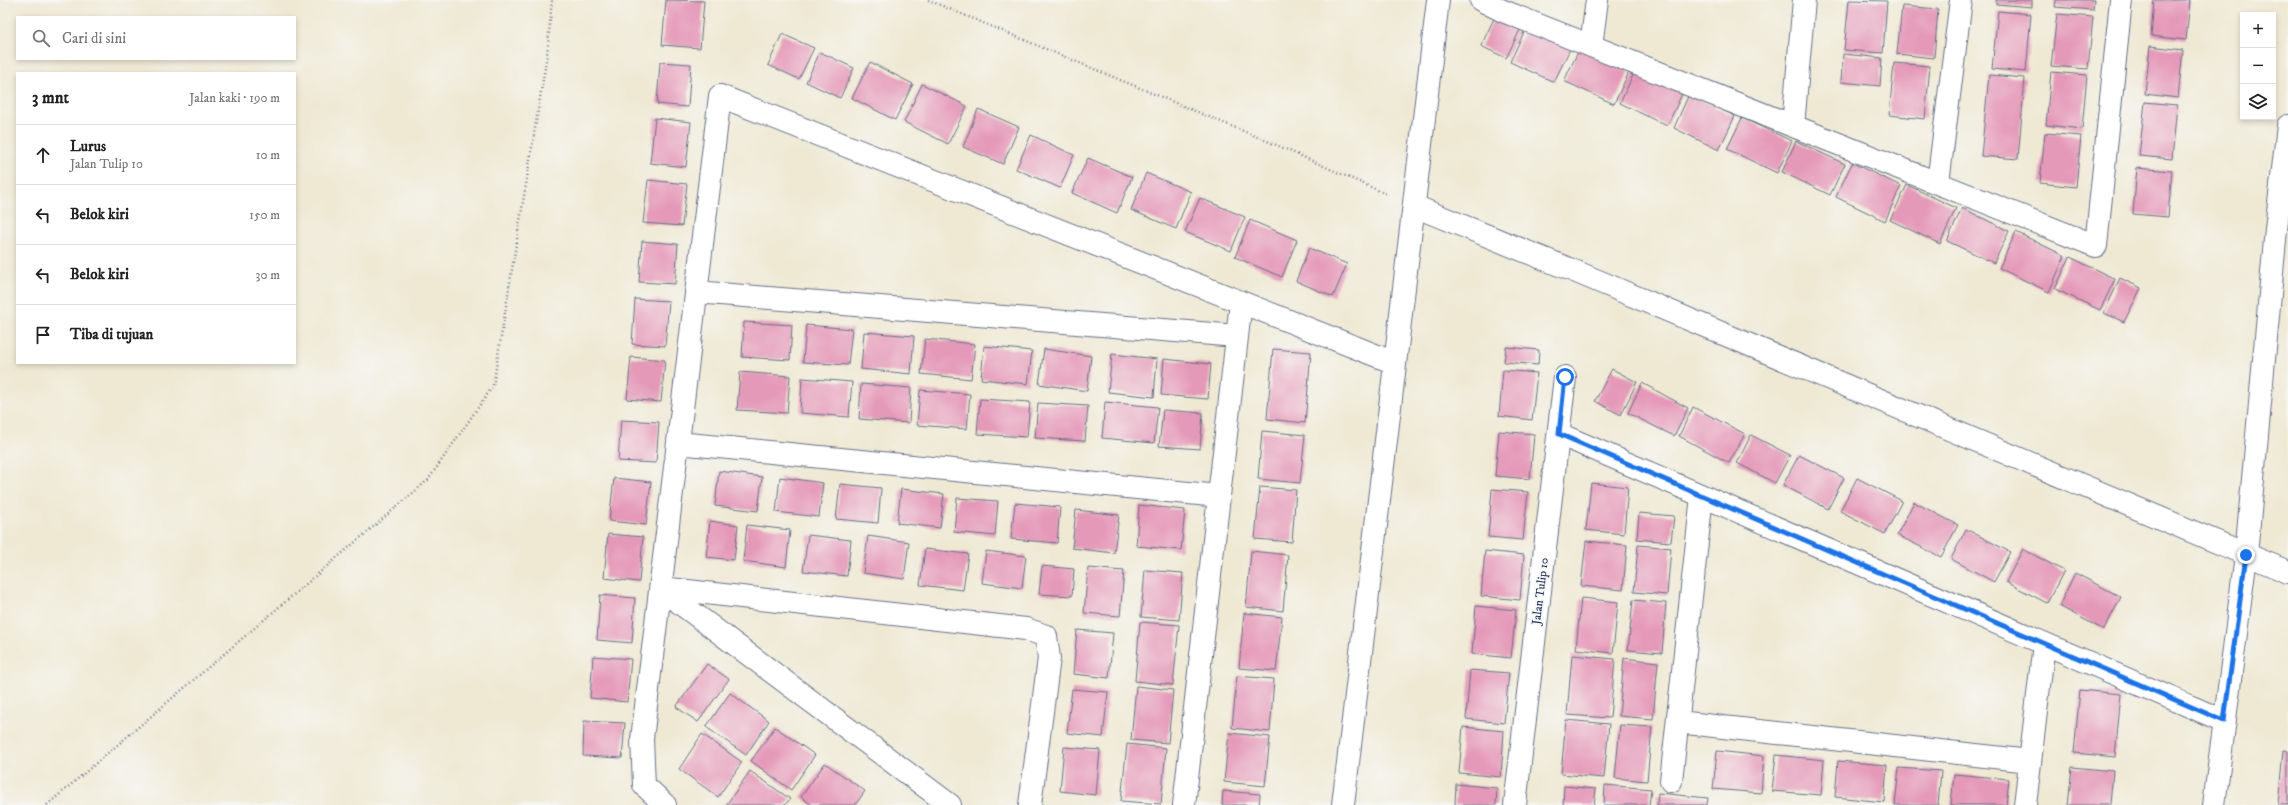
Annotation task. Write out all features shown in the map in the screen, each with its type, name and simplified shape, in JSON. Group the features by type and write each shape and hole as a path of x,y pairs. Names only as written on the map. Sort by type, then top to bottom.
{"street":[{"path":"1343,805 1438,0"},
{"path":"1481,0 1503,12 2096,246 2121,0"},
{"path":"1591,46 1597,0"},
{"path":"1792,126 1804,0"},
{"path":"1938,183 1961,0"},
{"path":"665,805 644,785 642,739 720,96 1395,363"},
{"path":"2214,805 2246,555 2276,229 2288,126"},
{"path":"1414,206 1579,272 2288,572"},
{"path":"696,292 1237,336"},
{"path":"1184,805 1241,302"},
{"name":"Jalan Tulip 10","path":"1515,805 1565,377"},
{"path":"1559,434 2224,721"},
{"path":"678,443 1218,496"},
{"path":"1671,781 1702,496"},
{"path":"661,588 950,805"},
{"path":"661,588 1026,628 1046,636 1049,658 1030,805"},
{"path":"2025,805 2044,644"},
{"path":"1678,722 2030,761"}],"path":[{"path":"47,805 428,480 493,386 547,55 552,0"},
{"path":"928,0 1272,143 1414,206"}],"building":[{"path":"666,0 704,1 700,48 662,45"},
{"path":"1849,0 1887,1 1883,53 1844,50"},
{"path":"1996,0 2032,0 2032,7 1996,4"},
{"path":"2056,0 2094,0 2093,10 2055,7"},
{"path":"2154,0 2190,0 2186,40 2151,36"},
{"path":"1902,6 1938,9 1934,58 1897,54"},
{"path":"1998,11 2031,14 2026,72 1992,69"},
{"path":"1497,12 1523,24 1506,58 1481,46"},
{"path":"2057,14 2093,17 2088,69 2051,66"},
{"path":"1527,26 1571,47 1554,82 1510,62"},
{"path":"782,34 814,48 799,79 768,65"},
{"path":"2150,46 2183,50 2178,98 2145,94"},
{"path":"1580,48 1629,72 1614,104 1564,81"},
{"path":"820,52 854,68 840,98 806,82"},
{"path":"1843,54 1882,58 1880,86 1841,82"},
{"path":"660,62 691,64 688,107 657,104"},
{"path":"870,62 913,84 895,120 852,98"},
{"path":"1894,63 1930,66 1925,119 1889,115"},
{"path":"1636,69 1683,92 1667,126 1620,103"},
{"path":"2051,72 2087,75 2082,129 2046,125"},
{"path":"1989,75 2025,78 2018,159 1981,156"},
{"path":"922,84 967,106 948,144 904,122"},
{"path":"1689,94 1735,116 1719,150 1674,128"},
{"path":"2145,102 2177,105 2172,159 2139,156"},
{"path":"978,109 1019,127 1003,164 963,147"},
{"path":"655,118 691,122 686,167 650,163"},
{"path":"1742,118 1792,141 1777,173 1727,149"},
{"path":"2045,133 2081,136 2076,187 2040,183"},
{"path":"1031,135 1074,155 1060,188 1016,169"},
{"path":"1796,141 1845,164 1830,195 1782,172"},
{"path":"1088,158 1132,177 1117,213 1072,193"},
{"path":"1852,163 1901,186 1885,221 1836,197"},
{"path":"2137,168 2172,171 2168,217 2133,214"},
{"path":"1146,173 1191,192 1176,229 1131,210"},
{"path":"648,180 687,184 682,226 643,223"},
{"path":"1907,185 1956,208 1940,244 1890,220"},
{"path":"1200,198 1245,217 1231,251 1185,232"},
{"path":"1962,208 2009,231 1994,263 1947,241"},
{"path":"1250,220 1297,240 1282,277 1235,257"},
{"path":"2016,232 2065,256 2049,292 1999,268"},
{"path":"642,241 678,244 675,284 639,282"},
{"path":"1309,248 1347,264 1333,297 1296,281"},
{"path":"2070,257 2115,279 2100,310 2055,289"},
{"path":"2120,278 2141,288 2124,322 2104,313"},
{"path":"635,299 669,301 665,346 632,344"},
{"path":"744,322 792,325 790,360 742,357"},
{"path":"806,325 852,329 848,365 803,362"},
{"path":"864,332 914,336 911,374 861,369"},
{"path":"925,339 975,344 971,379 921,374"},
{"path":"984,346 1032,351 1028,384 981,379"},
{"path":"1506,347 1539,350 1538,365 1504,362"},
{"path":"1044,349 1091,356 1087,391 1039,384"},
{"path":"1273,349 1311,352 1305,423 1267,419"},
{"path":"1112,354 1157,359 1154,397 1108,392"},
{"path":"631,357 665,360 661,402 627,399"},
{"path":"1164,359 1211,364 1208,399 1161,395"},
{"path":"1612,369 1637,382 1621,415 1595,401"},
{"path":"1503,370 1537,373 1532,420 1499,416"},
{"path":"740,372 790,376 787,413 737,410"},
{"path":"802,378 852,382 849,417 800,413"},
{"path":"1642,383 1688,408 1674,436 1628,413"},
{"path":"861,384 911,388 909,423 859,419"},
{"path":"920,390 970,394 967,429 917,425"},
{"path":"980,399 1030,402 1027,437 977,434"},
{"path":"1105,402 1158,407 1154,443 1102,438"},
{"path":"1038,403 1088,406 1085,441 1035,438"},
{"path":"1693,407 1745,434 1729,463 1679,436"},
{"path":"1163,410 1203,413 1200,449 1159,446"},
{"path":"621,420 659,422 656,463 618,461"},
{"path":"1262,431 1305,435 1300,483 1258,479"},
{"path":"1499,431 1534,434 1530,479 1495,476"},
{"path":"1751,435 1790,455 1775,483 1737,463"},
{"path":"1799,455 1844,478 1828,509 1783,485"},
{"path":"719,471 762,477 758,511 715,506"},
{"path":"780,477 823,483 819,517 776,512"},
{"path":"614,478 651,482 646,525 609,521"},
{"path":"1857,478 1902,501 1885,534 1840,511"},
{"path":"1591,483 1628,487 1624,534 1586,530"},
{"path":"840,484 881,488 878,523 836,519"},
{"path":"1260,487 1296,490 1292,542 1255,539"},
{"path":"901,489 944,494 940,528 897,523"},
{"path":"1492,489 1528,492 1523,540 1488,537"},
{"path":"957,498 998,501 995,536 954,532"},
{"path":"1914,502 1958,525 1941,557 1897,535"},
{"path":"1015,503 1060,507 1057,543 1011,539"},
{"path":"1139,505 1185,510 1181,550 1136,546"},
{"path":"1076,510 1119,515 1114,553 1072,548"},
{"path":"1639,513 1674,516 1671,542 1637,539"},
{"path":"710,521 738,525 734,560 706,557"},
{"path":"747,525 790,530 786,567 743,561"},
{"path":"1966,529 2010,552 1994,582 1951,559"},
{"path":"608,534 643,537 639,582 604,578"},
{"path":"808,535 851,540 847,576 803,571"},
{"path":"868,536 909,542 904,579 863,573"},
{"path":"1586,541 1627,545 1623,590 1581,586"},
{"path":"1638,545 1671,548 1667,595 1634,592"},
{"path":"925,549 968,554 963,590 920,585"},
{"path":"2023,549 2064,571 2047,603 2006,582"},
{"path":"986,551 1026,556 1022,588 982,583"},
{"path":"1251,551 1288,555 1283,611 1246,607"},
{"path":"1485,551 1524,555 1520,600 1481,596"},
{"path":"1042,566 1074,569 1072,596 1039,594"},
{"path":"1088,568 1124,571 1120,616 1084,613"},
{"path":"1145,570 1183,573 1179,620 1141,617"},
{"path":"2075,573 2121,597 2104,630 2059,606"},
{"path":"600,595 635,598 632,643 597,640"},
{"path":"1581,598 1618,602 1613,653 1576,649"},
{"path":"1633,600 1666,603 1662,653 1628,650"},
{"path":"1476,606 1516,610 1511,658 1472,654"},
{"path":"1244,613 1282,617 1276,671 1239,668"},
{"path":"1140,622 1179,625 1173,685 1135,681"},
{"path":"1077,630 1113,633 1109,678 1073,674"},
{"path":"1572,655 1615,659 1610,718 1567,715"},
{"path":"593,656 631,659 627,702 590,698"},
{"path":"1624,658 1658,662 1653,719 1619,716"},
{"path":"707,664 729,679 698,722 676,707"},
{"path":"1470,670 1509,673 1504,723 1466,719"},
{"path":"1237,676 1274,679 1270,732 1232,728"},
{"path":"1136,686 1173,690 1168,743 1131,740"},
{"path":"1072,689 1108,692 1103,737 1067,733"},
{"path":"2080,690 2121,694 2115,757 2074,753"},
{"path":"730,693 769,721 746,755 706,727"},
{"path":"1566,720 1609,724 1604,778 1561,774"},
{"path":"584,721 625,723 622,758 583,756"},
{"path":"1620,725 1652,727 1647,781 1615,778"},
{"path":"775,727 815,755 791,790 751,761"},
{"path":"1463,727 1504,731 1501,777 1459,773"},
{"path":"1229,733 1270,737 1265,786 1224,782"},
{"path":"702,734 742,762 718,797 679,769"},
{"path":"1127,744 1166,748 1161,804 1121,801"},
{"path":"1064,747 1100,750 1096,795 1060,791"},
{"path":"2283,750 2288,751 2288,805 2278,805"},
{"path":"1717,751 1764,756 1761,793 1713,789"},
{"path":"1776,755 1824,760 1821,795 1772,791"},
{"path":"1838,761 1887,765 1884,802 1835,797"},
{"path":"825,763 865,791 855,805 812,805 801,797"},
{"path":"2072,767 2113,771 2110,805 2068,805"},
{"path":"1899,768 1941,771 1938,805 1895,805"},
{"path":"750,771 790,799 785,805 726,805"},
{"path":"1954,774 2009,779 2006,805 1951,805"},
{"path":"1456,784 1497,788 1496,805 1455,805"},
{"path":"1605,785 1651,789 1649,805 1604,805"},
{"path":"1564,786 1596,789 1594,805 1563,805"},
{"path":"1223,791 1260,794 1259,805 1222,805"},
{"path":"1658,793 1708,798 1707,805 1657,805"}],"route":[{"path":"1565,377 1559,434 2224,721 2246,555"}]}
